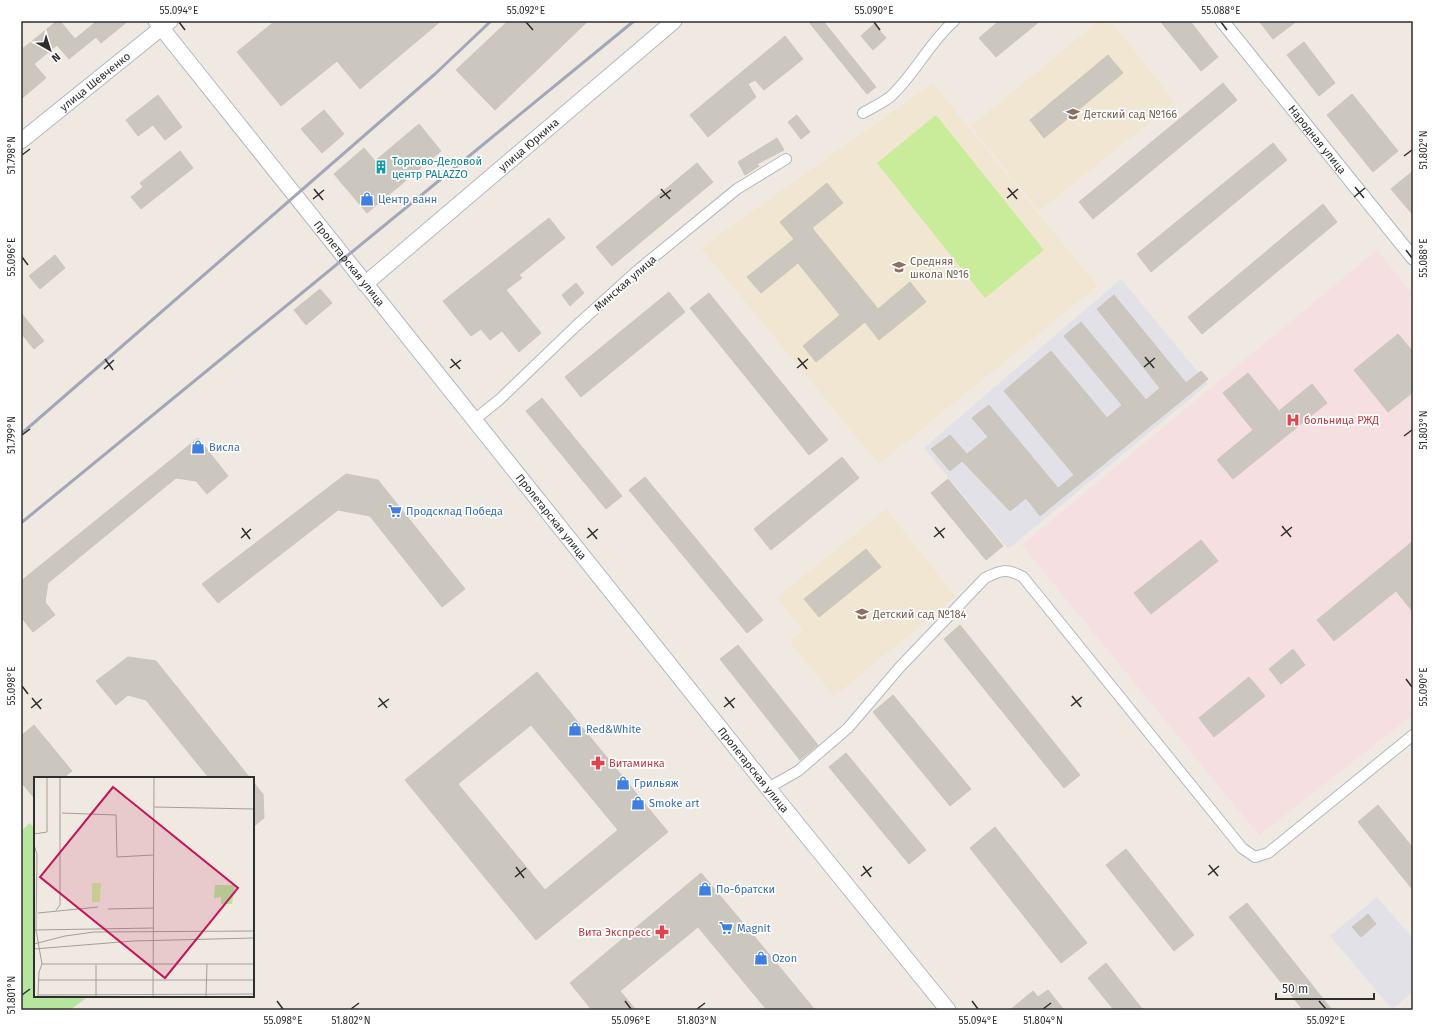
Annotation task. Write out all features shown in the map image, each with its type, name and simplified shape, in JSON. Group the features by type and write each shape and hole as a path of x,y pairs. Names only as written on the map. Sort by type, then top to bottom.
{"main road":[{"name":"улица Юркина","path":"365,284 674,21"},
{"name":"Пролетарская улица","path":"162,23 365,284 768,788 948,1010"},
{"name":"улица Шевченко","path":"21,141 162,23"}],"street":[{"path":"863,114 889,97 913,71 939,34 954,21"},
{"name":"Народная улица","path":"1222,21 1413,258"},
{"name":"Минская улица","path":"474,420 499,400 576,326 638,270 737,189 786,159"},
{"path":"768,788 798,772 848,728 900,667 985,578 998,572 1012,571 1023,577 1242,848 1255,857 1268,853 1413,735"}],"shaded area":[{"name":"Детский сад №166","path":"1099,21 1110,21 1175,102 1039,211 971,126"},
{"name":"Средняя школа №16","path":"933,83 1097,286 879,464 701,248"},
{"name":"больница РЖД","path":"1377,250 1413,295 1413,715 1259,835 1022,545"},
{"path":"1121,279 1208,384 1008,549 924,448"},
{"name":"Детский сад №184","path":"886,509 956,597 834,696 790,642 803,630 777,598"},
{"path":"1377,897 1413,939 1413,992 1392,1009 1330,936"}],"green space":[{"path":"936,115 1044,250 985,298 877,163"},
{"path":"30,823 34,828 34,997 88,997 70,1010 21,1010 21,831"}],"building":[{"path":"57,21 60,21 75,39 97,21 128,21 101,43 96,37 69,59 57,45 34,64 46,78 21,99 21,50"},
{"path":"275,21 441,21 360,89 337,61 281,106 237,52"},
{"path":"508,21 588,21 495,110 456,70"},
{"path":"808,21 823,21 876,87 867,94"},
{"path":"999,21 1040,21 996,57 979,38"},
{"path":"1160,21 1190,21 1218,57 1201,71"},
{"path":"1259,21 1297,21 1273,39"},
{"path":"874,24 886,38 873,50 861,36"},
{"path":"785,36 803,59 764,90 755,80 748,84 756,97 708,137 690,115"},
{"path":"1304,42 1335,83 1319,96 1287,55"},
{"path":"1108,55 1123,73 1044,138 1030,120"},
{"path":"1223,83 1237,100 1093,219 1079,202"},
{"path":"1352,94 1398,151 1373,172 1327,115"},
{"path":"158,95 182,127 165,140 153,125 138,136 126,120"},
{"path":"324,110 344,134 322,153 301,129"},
{"path":"797,115 810,132 801,139 788,122"},
{"name":"Торгово-Деловой центр PALAZZO","path":"419,124 441,151 367,213 334,174 364,148 375,161"},
{"path":"777,138 784,150 757,164 759,166 745,175 738,162"},
{"path":"1273,143 1287,160 1151,272 1137,254"},
{"path":"180,151 193,168 141,209 131,197 143,187 140,183"},
{"path":"697,163 713,182 612,266 596,247"},
{"path":"1413,171 1413,215 1391,189"},
{"path":"827,183 843,203 812,228 878,309 910,282 926,302 879,340 865,322 816,362 803,346 840,315 798,263 761,293 747,277 794,239 780,222"},
{"path":"1323,204 1337,222 1202,334 1188,317"},
{"path":"549,218 565,238 519,275 522,278 506,290 541,333 519,352 502,331 490,340 481,329 471,336 443,301"},
{"path":"55,255 65,268 40,289 29,276"},
{"path":"576,283 584,293 570,306 562,295"},
{"path":"320,289 332,303 306,325 294,310"},
{"path":"669,292 685,312 581,397 565,377"},
{"path":"709,293 828,440 809,455 690,308"},
{"path":"1114,295 1186,383 1201,371 1208,379 1040,516 1026,498 1010,511 962,461 950,471 931,449 950,435 967,454 988,437 972,418 989,405 1058,488 1074,475 1004,391 1051,351 1107,418 1122,405 1064,336 1081,322 1146,400 1160,388 1097,309"},
{"path":"21,313 44,341 34,349 21,333"},
{"path":"1398,334 1413,352 1413,392 1388,412 1354,370"},
{"path":"1248,373 1279,411 1312,384 1327,403 1233,479 1217,460 1253,430 1223,393"},
{"path":"542,398 622,496 606,509 526,411"},
{"path":"198,438 228,476 207,494 196,481 176,478 48,583 45,602 55,615 33,632 21,617 21,581"},
{"path":"842,457 859,478 771,550 754,529"},
{"path":"346,474 378,480 465,589 442,607 370,516 338,510 218,603 202,584"},
{"path":"645,477 763,620 747,633 629,490"},
{"path":"948,479 1003,546 986,560 931,493"},
{"path":"1201,540 1218,561 1151,614 1134,593"},
{"path":"1413,541 1413,612 1396,591 1334,641 1317,620"},
{"path":"866,549 881,567 819,617 804,599"},
{"path":"960,625 1080,775 1064,788 944,639"},
{"path":"738,645 818,745 800,760 720,659"},
{"path":"1293,649 1305,665 1281,684 1269,669"},
{"path":"128,657 156,661 249,777 208,777 146,700 128,695 116,705 96,681"},
{"path":"537,672 668,832 536,940 405,780","holes":["531,725 618,830 545,890 458,784"]},
{"path":"1249,677 1265,696 1214,737 1199,718"},
{"path":"893,695 971,789 950,806 873,712"},
{"path":"34,725 72,771 64,777 34,777 34,798 21,782 21,736"},
{"path":"846,753 926,850 909,864 829,767"},
{"path":"254,783 263,794 264,818 254,826"},
{"path":"1378,805 1413,848 1413,890 1358,822"},
{"path":"995,827 1087,943 1061,963 970,848"},
{"path":"1126,849 1194,935 1174,951 1106,865"},
{"path":"701,873 815,1010 767,1010 698,927 620,991 636,1010 592,1010 570,983"},
{"path":"1247,903 1332,1010 1303,1010 1229,917"},
{"path":"1368,914 1376,924 1361,937 1352,927"},
{"path":"1106,963 1143,1010 1114,1010 1088,978"},
{"path":"1048,990 1064,1010 1010,1010 1033,991 1038,997"}],"railway":[{"path":"21,434 435,74 491,21"},
{"path":"21,523 634,21"}],"place":[{"name":"Детский сад №166","path":"1073,114"},
{"name":"Торгово-Деловой центр PALAZZO","path":"381,167"},
{"name":"Центр ванн","path":"367,199"},
{"name":"Средняя школа №16","path":"899,267"},
{"name":"больница РЖД","path":"1293,420"},
{"name":"Висла","path":"198,447"},
{"name":"Продсклад Победа","path":"395,511"},
{"name":"Детский сад №184","path":"862,614"},
{"name":"Red&White","path":"575,729"},
{"name":"Витаминка","path":"598,763"},
{"name":"Грильяж","path":"623,783"},
{"name":"Smoke art","path":"638,803"},
{"name":"По-братски","path":"705,889"},
{"name":"Magnit","path":"726,928"},
{"name":"Вита Экспресс","path":"662,932"},
{"name":"Ozon","path":"761,958"}]}
